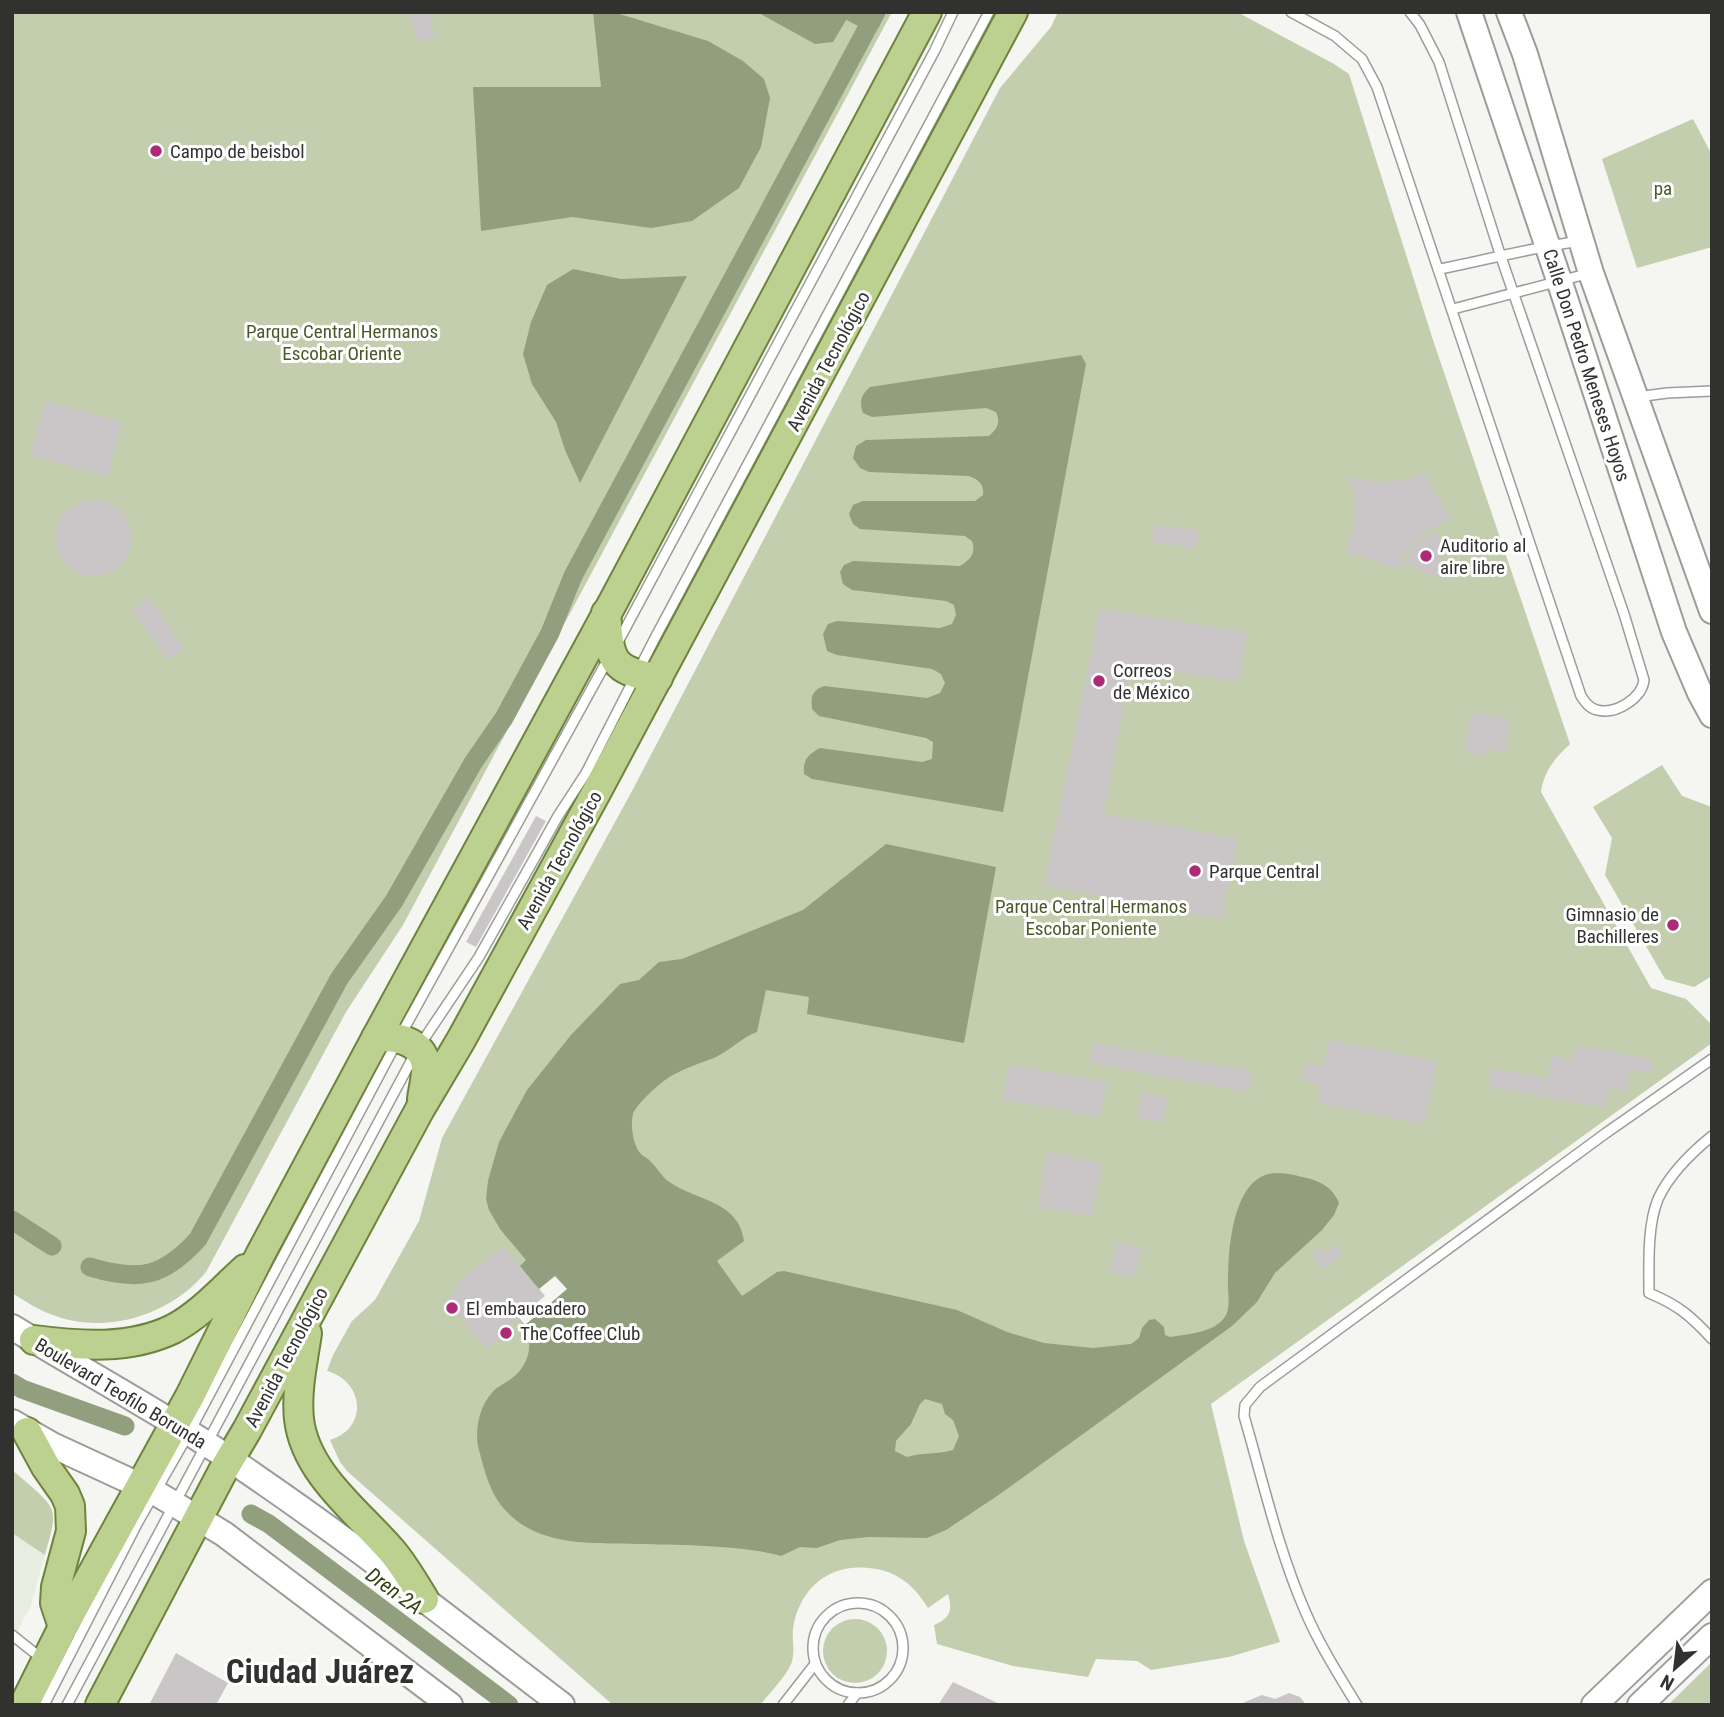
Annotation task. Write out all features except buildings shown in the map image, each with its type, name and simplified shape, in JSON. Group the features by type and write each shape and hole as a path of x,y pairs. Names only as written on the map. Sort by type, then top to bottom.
{"main road":[{"path":"24,1705 63,1627 155,1487 185,1434 260,1255 398,1041 606,612 927,12"},
{"name":"Avenida Tecnológico","path":"100,1705 227,1464 420,1109 461,1040 647,677 1013,12"},
{"path":"606,612 613,659 622,669 647,677"},
{"path":"398,1041 427,1069 420,1109"},
{"path":"23,1334 81,1346 110,1345 149,1338 175,1328 206,1305 260,1255"},
{"path":"309,1314 299,1406 299,1421 306,1444 317,1466 393,1553 424,1599"},
{"path":"20,1427 71,1506 71,1531 56,1587 55,1603 63,1627"}],"street":[{"name":"Calle Don Pedro Meneses Hoyos","path":"1469,12 1674,632 1712,715"},
{"name":"Calle Don Pedro Meneses Hoyos","path":"1509,12 1525,54 1591,273 1712,611"},
{"path":"1630,495 1667,484"},
{"name":"Boulevard Teofilo Borunda","path":"23,1334 185,1434 424,1599 562,1705"},
{"path":"20,1427 155,1487 201,1512 224,1534 450,1705"},
{"path":"1594,1705 1712,1592"},
{"path":"1640,1705 1712,1636"}],"lane":[{"path":"185,1434 612,653 929,62 953,12"},
{"path":"44,1705 155,1487 398,1041 479,957 558,816 647,677 989,12"},
{"path":"1291,12 1335,36 1362,60 1377,87 1581,696 1587,705 1597,710 1610,710 1627,704 1638,695 1643,689 1644,680 1501,257 1439,62 1420,25 1410,12"},
{"path":"1440,269 1582,241"},
{"path":"1453,309 1591,273"},
{"path":"1636,397 1712,391"},
{"path":"1357,1705 1326,1654 1283,1554 1244,1416 1245,1405 1260,1387 1606,1133 1712,1059"},
{"path":"1712,1136 1688,1156 1658,1200 1650,1237 1649,1293 1688,1313 1712,1339"},
{"path":"67,1705 155,1487"},
{"path":"855,1603 870,1605 893,1620 900,1633 903,1647 901,1661 894,1675 884,1685 871,1691 843,1691 831,1685 815,1664 814,1636 829,1613 841,1606 855,1603"},
{"path":"12,1635 46,1662"},
{"path":"783,1705 815,1664"},
{"path":"848,1705 857,1693"}],"shaded area":[{"path":"593,12 613,12 708,41 743,61 764,79 770,98 761,147 739,188 692,221 651,228 572,217 481,231 473,87 601,87"},
{"path":"757,12 851,12 833,42 815,44"},
{"path":"573,269 621,279 687,276 580,483 556,422 532,384 523,354 531,322 547,285"},
{"path":"1081,355 1086,364 1003,812 812,779 804,774 807,758 820,748 922,762 932,759 933,742 926,738 819,716 812,709 813,695 824,686 927,698 940,693 945,683 941,674 932,669 837,655 827,651 823,634 828,624 837,621 940,628 952,624 956,615 954,605 946,601 852,590 843,584 840,572 844,565 853,561 960,566 973,553 972,541 965,536 860,529 853,524 849,514 853,505 863,501 975,501 983,495 980,483 969,476 869,472 860,468 853,458 856,446 866,440 989,436 998,423 996,412 986,408 872,417 863,413 861,402 865,393 870,387"},
{"path":"886,844 996,867 964,1043 807,1014 809,997 766,990 757,1032 716,1057 671,1076 635,1110 632,1130 636,1147 642,1155 668,1181 725,1209 740,1227 744,1241 717,1261 742,1296 777,1272 784,1271 957,1310 1007,1332 1044,1343 1093,1348 1131,1344 1139,1338 1142,1328 1149,1320 1155,1319 1164,1327 1165,1335 1170,1337 1207,1330 1224,1318 1229,1305 1229,1254 1234,1222 1245,1193 1254,1182 1265,1175 1291,1174 1326,1186 1339,1203 1334,1215 1322,1230 1275,1273 1257,1302 1232,1326 1000,1494 946,1530 927,1538 868,1537 840,1540 817,1548 800,1547 781,1556 711,1546 586,1543 535,1532 507,1512 496,1498 486,1475 477,1436 479,1420 487,1399 495,1389 519,1372 527,1357 529,1341 519,1318 544,1296 520,1266 526,1260 500,1229 489,1210 486,1199 488,1181 499,1142 527,1090 571,1035 620,984 639,980 659,962 682,959 803,910","holes":["925,1399 942,1404 945,1414 953,1420 959,1436 953,1450 907,1457 895,1451 896,1441 911,1424 920,1404"]},
{"path":"12,1533 45,1555 30,1608 12,1647"}],"green space":[{"name":"Parque Central Hermanos Escobar Oriente","path":"12,12 892,12 403,925 346,1012 206,1272 191,1288 154,1311 111,1322 89,1323 66,1319 41,1310 12,1293"},
{"name":"Parque Central Hermanos Escobar Poniente","path":"1058,12 1237,12 1349,74 1433,340 1570,744 1551,765 1541,792 1651,988 1686,999 1712,1025 1712,1043 1211,1404 1244,1541 1280,1642 1229,1657 1151,1670 1137,1661 1096,1659 1088,1677 1013,1666 937,1644 934,1625 944,1620 949,1613 948,1594 928,1608 917,1592 896,1575 878,1569 854,1568 828,1575 809,1591 796,1615 790,1666 760,1705 613,1705 348,1472 330,1440 343,1434 351,1426 357,1405 349,1384 327,1371 352,1321 375,1300 419,1221 442,1138 632,791 1000,88 1051,27"},
{"name":"pa","path":"1693,119 1712,155 1712,247 1637,268 1602,159"},
{"name":"Gimnasio de Bachilleres","path":"1662,765 1682,796 1712,807 1712,976 1694,987 1665,979 1605,875 1612,838 1593,807"},
{"path":"12,1470 40,1494 52,1510 52,1527 45,1555 12,1533"},
{"path":"855,1619 873,1625 881,1633 887,1651 881,1669 873,1677 855,1683 837,1677 829,1669 823,1651 829,1633 837,1625"},
{"path":"1712,1662 1712,1705 1668,1705"}],"pier":[{"path":"555,1276 567,1289 525,1325 519,1318 544,1296 539,1289"}],"waterway":[{"path":"852,12 871,22"},
{"path":"90,1267 123,1274 150,1273 174,1262 198,1239 339,979 394,901 473,763 504,718 550,633 573,576 876,12"},
{"path":"12,1220 52,1246"},
{"name":"Dren 2A","path":"12,1383 125,1426"},
{"name":"Dren 2A","path":"251,1514 269,1524 509,1705"}],"place":[{"name":"Campo de beisbol","path":"156,151"},
{"name":"Auditorio al aire libre","path":"1426,556"},
{"name":"Correos de México","path":"1099,681"},
{"name":"Parque Central","path":"1195,871"},
{"name":"Gimnasio de Bachilleres","path":"1673,925"},
{"name":"El embaucadero","path":"452,1308"},
{"name":"The Coffee Club","path":"506,1333"}],"district":[{"name":"Ciudad Juárez","path":"320,1671"}]}
